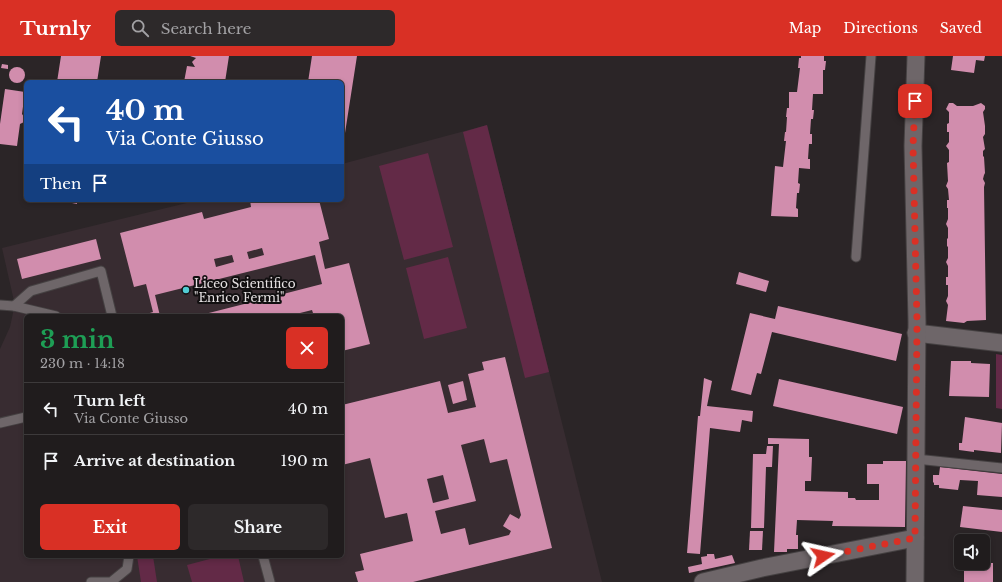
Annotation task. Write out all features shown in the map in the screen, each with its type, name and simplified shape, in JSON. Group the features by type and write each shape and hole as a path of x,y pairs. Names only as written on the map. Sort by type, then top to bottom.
{"street":[{"path":"915,582 916,334 913,146 916,56"},
{"path":"916,334 1002,343"},
{"path":"703,582 762,568 915,538"}],"lane":[{"path":"856,257 871,56"},
{"path":"14,306 31,291 101,271 112,314"},
{"path":"0,305 14,306 48,314"},
{"path":"0,423 24,418"},
{"path":"916,459 1002,468"},
{"path":"91,582 111,582 127,569 129,558"},
{"path":"264,558 270,582"}],"shaded area":[{"path":"487,125 602,582 0,582 0,349 10,327 14,301 2,248 191,202 344,202 344,163"},
{"path":"487,125 549,372 525,378 463,132"},
{"path":"428,153 453,247 404,260 379,166"},
{"path":"448,257 467,328 424,339 406,268"},
{"path":"996,354 1002,355 1002,409 996,408"},
{"path":"137,558 153,558 157,582 141,582"},
{"path":"213,558 238,558 244,582 192,582 187,565"}],"building":[{"path":"61,56 101,56 97,80 57,80"},
{"path":"190,56 229,56 225,80 184,80 187,66 195,67 192,62 196,58"},
{"path":"312,56 357,56 345,133 344,80 308,80"},
{"path":"801,56 824,56 824,61 826,61 825,70 823,70 823,94 813,94 812,110 814,110 813,119 811,119 810,134 812,134 812,144 809,144 808,159 810,159 810,169 799,168 798,183 800,184 799,193 797,193 796,208 798,209 798,217 771,216 775,166 783,167 786,141 784,141 786,132 786,117 787,108 789,108 789,92 797,92 800,68 798,68 799,58 801,58"},
{"path":"953,56 985,56 984,61 976,60 974,73 951,70"},
{"path":"2,64 8,65 8,69 1,68"},
{"path":"17,67 23,69 25,75 23,81 17,83 11,81 9,75 11,69"},
{"path":"5,89 24,92 22,114 24,117 24,122 20,124 17,146 0,144 0,124"},
{"path":"949,103 953,103 957,106 973,106 981,103 985,106 983,112 985,134 983,137 985,149 983,151 983,156 985,173 983,179 985,183 986,320 967,321 964,323 946,321 948,305 946,301 948,296 948,285 946,285 946,277 948,277 948,266 946,262 948,258 948,228 946,224 948,219 947,200 949,200 948,189 946,186 948,181 947,163 949,162 949,150 946,146 949,142 947,124 949,123 949,112 946,109"},
{"path":"250,202 320,202 329,239 319,242 325,269 349,263 370,344 344,350 344,314 313,314 312,310 296,314 205,314 322,284 315,255 155,295 160,314 146,314 153,312 146,284 134,287 120,233 202,212 204,219 251,207","holes":["262,248 264,255 249,259 247,252","232,255 234,262 216,267 214,259"]},
{"path":"96,239 101,259 22,279 17,259"},
{"path":"739,272 769,281 766,292 736,284"},
{"path":"778,306 902,334 896,361 772,332 761,374 757,373 751,395 731,390 750,313 775,319"},
{"path":"505,357 552,548 413,582 358,582 355,572 364,570 360,554 413,541 407,513 385,518 370,458 344,464 344,405 440,381 448,413 476,407 468,374 484,370 482,362","holes":["484,439 490,463 507,459 521,515 519,519 510,514 503,526 511,531 509,535 469,545 465,528 441,534 435,511 476,501 461,445","443,475 449,499 433,503 427,479"]},
{"path":"951,361 971,361 971,363 990,364 989,397 949,396"},
{"path":"704,378 712,381 707,406 753,411 752,422 742,420 740,432 710,428 700,554 687,553 698,416 700,416"},
{"path":"779,379 903,407 897,434 773,406"},
{"path":"463,381 467,400 453,404 448,385"},
{"path":"965,417 1002,423 1001,453 959,450 959,443 962,443"},
{"path":"768,438 809,439 809,457 812,457 811,481 805,481 805,491 848,492 848,498 855,498 856,500 879,500 879,484 867,484 867,464 883,464 883,461 906,461 905,527 832,526 833,521 797,520 796,535 798,535 798,549 787,549 787,552 774,552 779,444 768,444"},
{"path":"767,446 773,446 772,467 766,467 764,528 751,528 753,454 766,454"},
{"path":"940,467 1002,474 1002,497 977,495 978,481 960,480 958,490 939,488 939,485 934,485 933,475 939,475"},
{"path":"963,506 1002,510 1002,532 960,527"},
{"path":"750,531 763,531 762,550 749,550"},
{"path":"707,554 714,554 715,559 732,555 735,563 689,573 688,567 702,564 701,557 707,556"},
{"path":"990,563 993,563 993,582 964,582 964,570 990,570"}],"place":[{"name":"Liceo Scientifico \"Enrico Fermi\"","path":"186,290"}],"route":[{"path":"823,556 915,538 917,322 913,146 915,101"}]}
